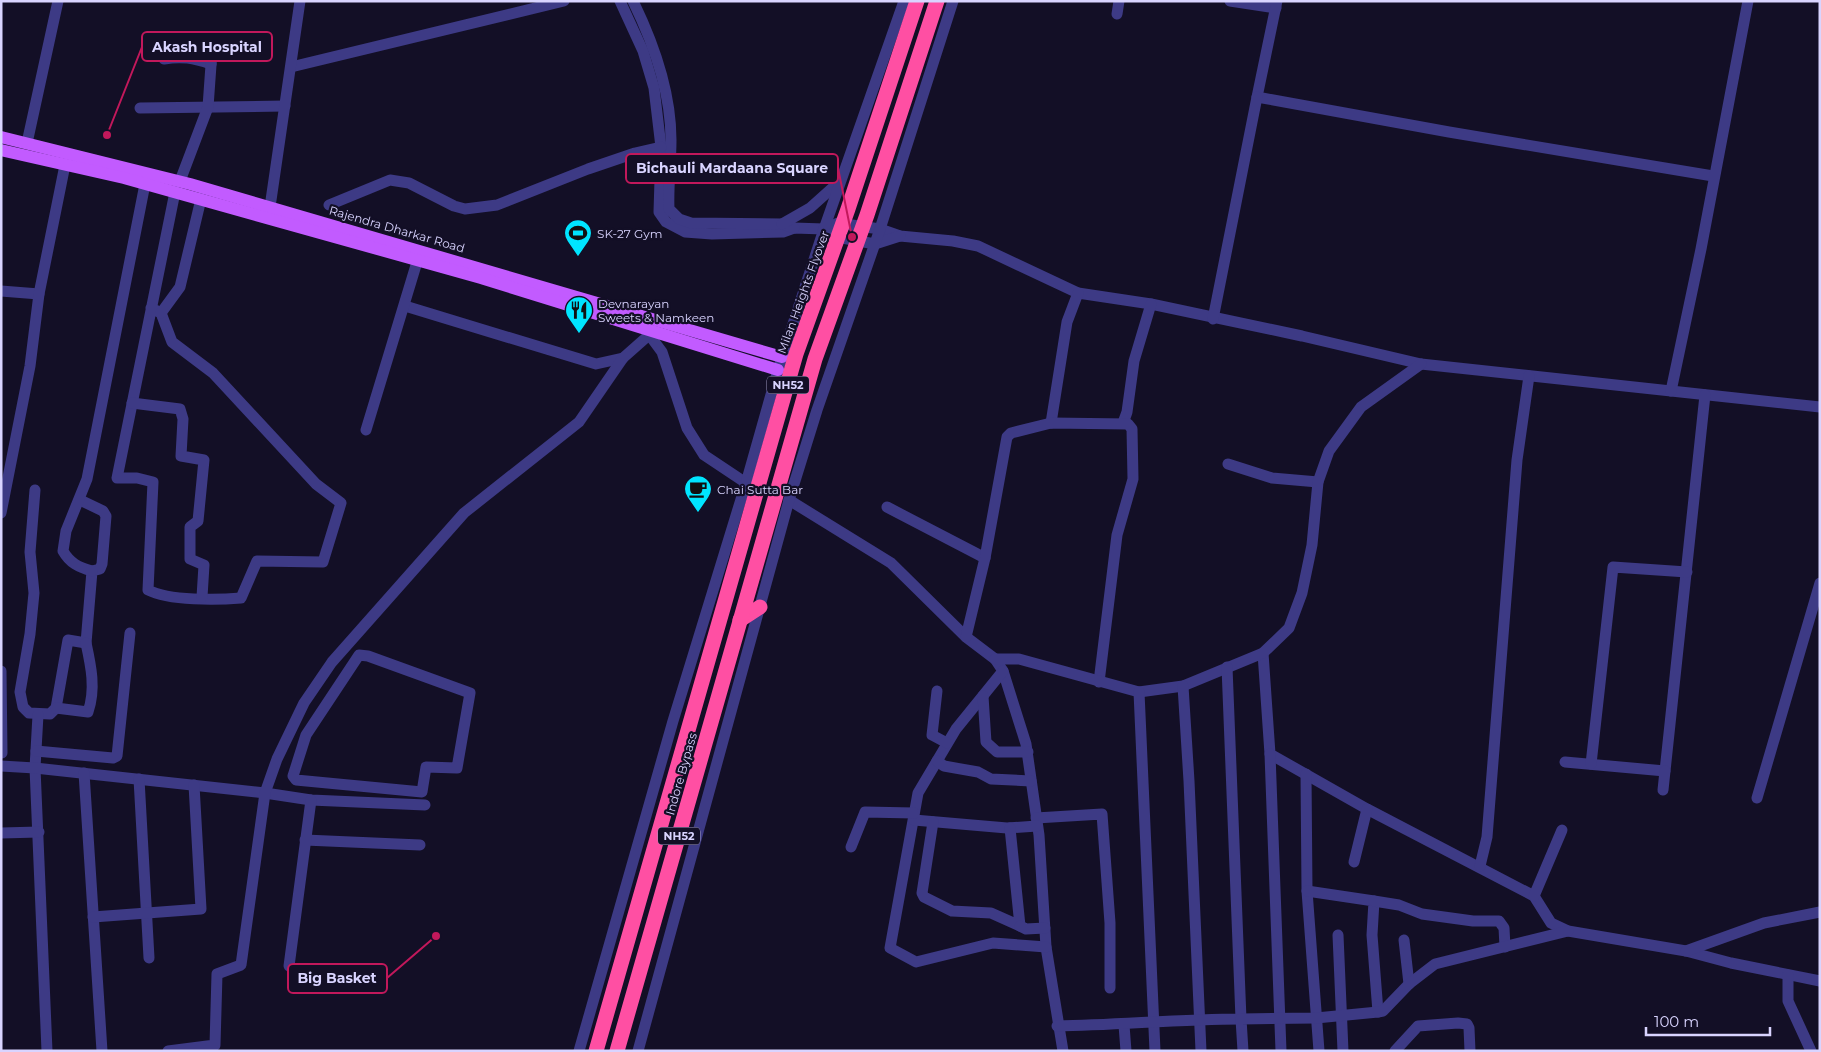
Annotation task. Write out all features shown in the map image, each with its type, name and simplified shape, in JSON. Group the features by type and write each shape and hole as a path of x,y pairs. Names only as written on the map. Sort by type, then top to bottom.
{"highway":[{"name":"Milan Heights Flyover","path":"710,654 716,605 752,511 796,354 848,209 917,1"},
{"name":"NH52","path":"740,620 815,358 867,215 938,1"},
{"path":"740,620 760,607"},
{"name":"Indore Bypass","path":"617,1051 740,620"},
{"name":"Indore Bypass","path":"596,1051 710,654"}],"main road":[{"name":"Rajendra Dharkar Road","path":"1,137 419,255 778,370"},
{"name":"Rajendra Dharkar Road","path":"1,150 65,165 125,173 145,184 177,187 201,199 268,212"},
{"name":"Rajendra Dharkar Road","path":"646,327 782,357"}],"street":[{"path":"27,143 58,1"},
{"path":"268,212 300,1"},
{"path":"291,67 564,1"},
{"path":"620,1 642,51 654,88 661,147 659,212 666,222 685,232 712,234 783,232 794,228"},
{"path":"632,1 647,30 663,78 671,138 669,209 679,220 691,222 782,224 794,228 824,229 838,223 880,229 900,236 953,241 978,246 1078,293 1151,304 1213,319 1302,336 1421,364 1820,408"},
{"path":"579,1051 673,721 716,605 746,483 782,357 824,229 904,1"},
{"path":"638,1051 789,500 817,410 875,244 954,1"},
{"path":"1117,14 1119,1"},
{"path":"1213,319 1277,5 1230,1"},
{"path":"1671,392 1701,249 1713,176 1748,1"},
{"path":"156,311 172,342 213,372 316,484 342,503 323,562 257,561 241,598 164,596 148,590 153,482 137,478 117,478 132,403 156,311 177,187 208,107 212,52"},
{"path":"164,60 186,56 210,64"},
{"path":"1257,97 1449,132 1713,176"},
{"path":"140,108 285,106"},
{"path":"329,204 390,180 409,183 454,206 465,209 498,205 588,169 635,153 661,147"},
{"path":"1,513 30,366 39,294 65,165"},
{"path":"782,224 810,208 842,178"},
{"path":"80,500 103,511 106,516 102,564 100,569 92,571 78,567 68,560 62,551 66,531 88,479 145,184"},
{"path":"156,311 180,287 201,199"},
{"path":"824,229 831,236 875,244 900,236"},
{"path":"366,430 419,255"},
{"path":"1,291 39,294"},
{"path":"1051,423 1067,322 1078,293"},
{"path":"1123,423 1128,412 1134,361 1151,304"},
{"path":"405,306 596,364 623,358"},
{"path":"168,1051 216,1045 217,974 241,965 265,793 276,759 317,683 332,662 464,513 579,422 646,327 662,352 687,428 704,454 746,483"},
{"path":"995,659 1019,659 1139,692 1183,686 1263,653 1289,628 1302,593 1312,545 1318,482 1329,451 1361,407 1421,364"},
{"path":"1480,866 1486,838 1517,460 1529,376"},
{"path":"1663,790 1705,395"},
{"path":"132,403 180,409 183,419 181,456 204,460 198,521 190,527 188,554 190,559 204,565 202,598"},
{"path":"966,637 985,558 1007,437 1011,433 1051,423 1123,423 1131,425 1133,479 1128,506 1117,535 1099,682"},
{"path":"1228,464 1272,478 1318,482"},
{"path":"35,490 30,552 34,593 30,634 21,675 20,692 23,708 29,713 38,715 50,714 56,708 68,640 86,643"},
{"path":"789,500 891,563 966,637 995,659 1003,671 1028,752 1037,822 1046,947 1062,1051"},
{"path":"887,507 985,558"},
{"path":"1591,764 1613,567 1687,572"},
{"path":"56,708 88,712 92,700 86,643 92,571"},
{"path":"1757,798 1820,583"},
{"path":"36,751 113,758 117,756 130,633"},
{"path":"1263,653 1270,754 1281,1051"},
{"path":"363,655 469,692 470,696 457,768 426,766 424,790 421,793 296,780 293,774 304,739 332,693 356,658 363,655"},
{"path":"1228,667 1243,1051"},
{"path":"1003,671 947,743 918,793 890,948 916,962 993,943 1046,947"},
{"path":"1,672 2,753"},
{"path":"317,683 330,685 332,693"},
{"path":"1183,686 1201,1051"},
{"path":"937,691 932,735 947,743"},
{"path":"1139,692 1155,1051"},
{"path":"983,696 986,742 997,752 1028,752"},
{"path":"38,715 35,768 47,1051"},
{"path":"295,722 311,728"},
{"path":"1270,754 1367,809 1480,866 1534,896 1551,923 1568,931 1686,951 1820,981"},
{"path":"937,760 944,766 978,772 991,779 1031,780"},
{"path":"1565,762 1665,771"},
{"path":"1,766 194,785 311,800 425,805"},
{"path":"84,773 102,1051"},
{"path":"1306,774 1307,891 1318,1051"},
{"path":"139,779 148,913 148,958"},
{"path":"94,917 201,909 194,785"},
{"path":"289,966 311,800"},
{"path":"1354,862 1367,809"},
{"path":"851,846 866,812 914,816 933,822 1010,828 1037,822 1102,814 1110,923 1110,988"},
{"path":"933,822 922,893 924,897 952,910 991,913 1026,929 1045,928"},
{"path":"1010,828 1020,926"},
{"path":"1534,896 1562,830"},
{"path":"1,833 39,832"},
{"path":"305,840 420,845"},
{"path":"1307,891 1399,905 1422,914 1473,921 1499,921 1504,928 1505,947"},
{"path":"1374,901 1372,935 1378,1012"},
{"path":"1686,951 1764,923 1820,912"},
{"path":"1057,1026 1124,1025 1153,1021 1198,1019 1316,1018 1378,1012 1383,1011 1409,984 1435,964 1568,931"},
{"path":"1338,935 1343,1051"},
{"path":"1404,940 1409,984"},
{"path":"1788,975 1788,1001 1811,1051"},
{"path":"1395,1051 1418,1026 1458,1023 1467,1024 1469,1028 1470,1051"},
{"path":"1124,1025 1126,1051"}],"place":[{"name":"Akash Hospital","path":"107,135"},
{"name":"Bichauli Mardaana Square","path":"852,237"},
{"name":"SK-27 Gym","path":"578,257"},
{"name":"Devnarayan Sweets & Namkeen","path":"579,334"},
{"name":"Chai Sutta Bar","path":"698,513"},
{"name":"Big Basket","path":"436,936"}]}
